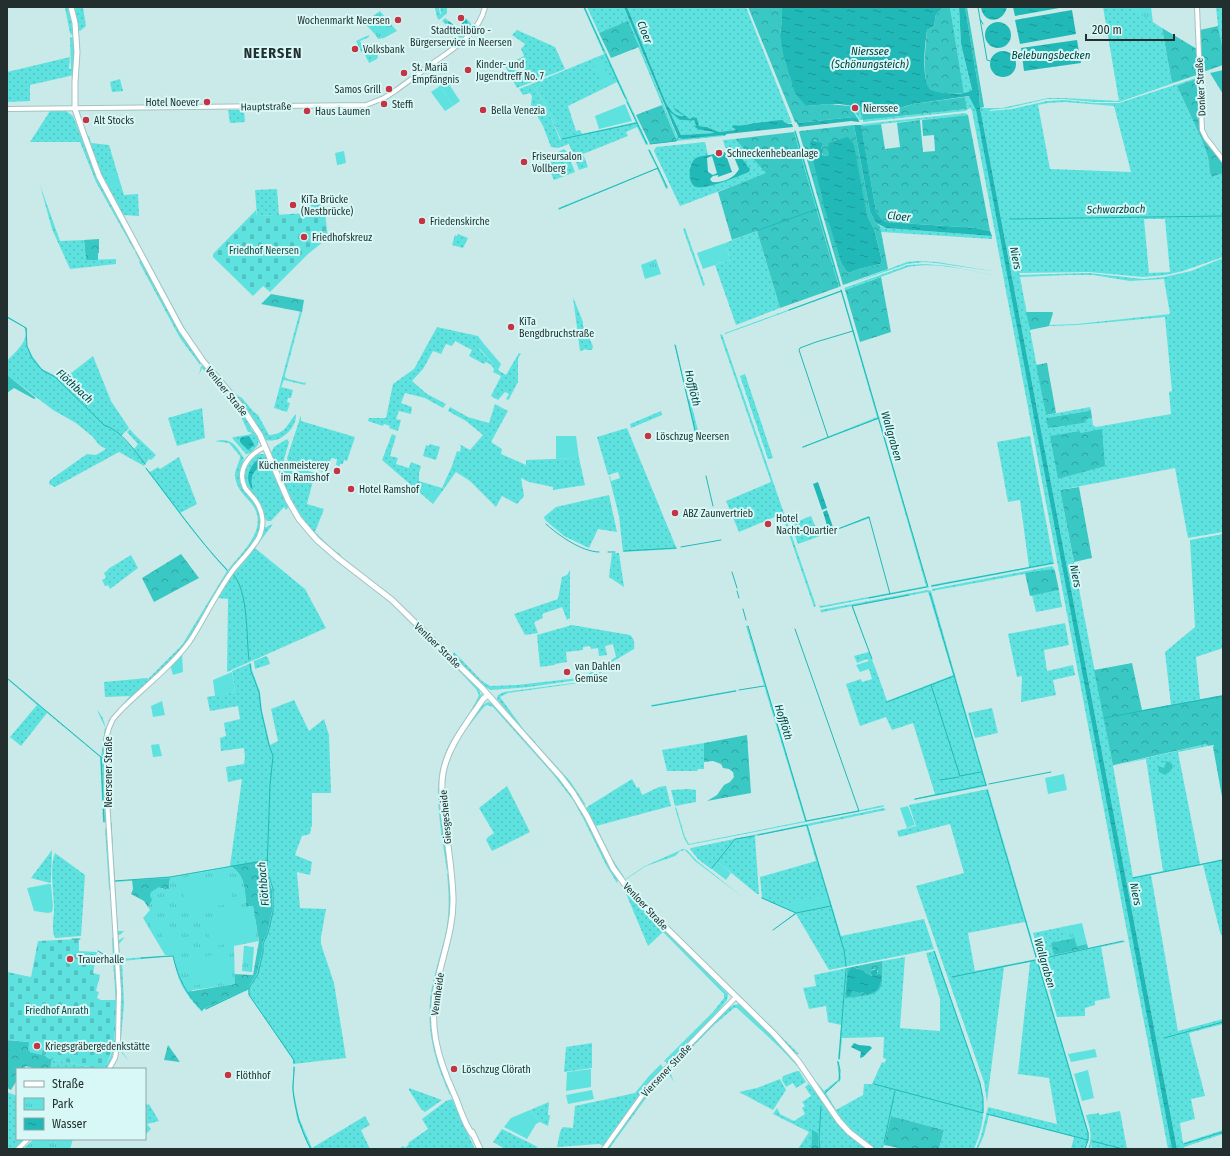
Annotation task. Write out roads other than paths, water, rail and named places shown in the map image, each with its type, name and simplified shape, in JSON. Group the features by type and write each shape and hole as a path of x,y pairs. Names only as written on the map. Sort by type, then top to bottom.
{"main road":[{"name":"Venloer Straße","path":"70,7 76,35 77,52 75,109 99,176 181,329 203,361 247,415 260,435 288,500 306,528 317,540 339,559 392,600 478,684 574,793 611,863 628,890 790,1051 839,1121 862,1143 871,1149"},
{"name":"Giesgesheide","path":"445,952 450,932 453,909 451,872 442,802 443,774 449,753 454,744 483,699 488,695"},
{"name":"Vennheide","path":"445,952 434,1001 435,1038 440,1063 480,1149"}],"street":[{"name":"Hauptstraße","path":"7,109 366,105 384,98 395,91 460,44 477,27 483,16 485,7"},
{"name":"Donker Straße","path":"1197,7 1202,130 1206,138 1223,160"},
{"name":"Neersener Straße","path":"110,1068 115,1058 118,1040 119,992 107,799 106,737 108,728 113,719 121,710 181,652 190,641 232,571 258,539 263,525 262,516 259,506 243,483 242,475 248,459 253,454 265,447"},
{"name":"Viersener Straße","path":"604,1149 649,1086 736,997"},
{"path":"18,1149 27,1140"}],"water":[{"path":"624,7 627,7 666,103 676,115 685,116 676,111 673,107 690,119 693,117 697,118 699,126 707,127 719,132 736,130 732,127 733,125 782,120 788,124 792,124 793,127 727,134 724,136 682,139 678,137","holes":["670,112 680,120 694,120 696,125 695,127 697,129 714,133 681,135"]},
{"name":"Nierssee (Schönungsteich)","path":"782,7 941,7 941,10 936,14 934,26 927,30 924,61 925,77 930,89 939,93 957,94 972,90 961,44 959,7 965,7 979,91 980,108 1177,1149 1172,1149 976,110 969,96 913,104 889,111 839,104 806,106 795,93 783,53 780,35"},
{"path":"981,7 1007,7 1002,17 993,20 985,17"},
{"path":"1013,7 1065,7 1015,16"},
{"name":"Belebungsbecken","path":"1072,10 1076,34 1020,44 1015,20"},
{"path":"466,18 469,27 459,35 447,23 449,21 458,29"},
{"path":"998,22 1007,26 1011,35 1007,44 998,48 989,44 985,35 989,26"},
{"name":"Belebungsbecken","path":"1077,40 1081,63 1024,71 1021,48"},
{"path":"1003,51 1012,55 1016,64 1012,73 1003,77 994,73 990,64 994,55"},
{"path":"854,117 858,119 859,122 851,121 799,127 797,123"},
{"path":"854,125 861,125 876,211 883,220 886,222 976,228 990,231 992,236 886,228 876,223 870,212"},
{"path":"847,137 854,145 867,216 874,229 882,261 880,264 849,273 841,263 824,206 810,147 811,140 822,143 822,155 827,156 829,154 829,143"},
{"path":"725,147 729,147 736,151 750,169 749,172 722,182 707,186 696,187 693,185 690,178 691,164 700,156 714,154 715,156 725,152 732,172 718,177 718,175 713,176 710,179 712,182 724,181 734,175 739,169 732,152","holes":["712,156 717,173 713,175 708,172 707,158"]},
{"path":"249,436 254,444 248,450 240,442 240,439 242,437"},
{"path":"261,457 265,463 253,474 253,490 248,481 249,472 257,460"},
{"path":"818,482 827,508 822,510 813,484"},
{"path":"827,510 834,530 829,532 823,512"},
{"path":"855,968 863,970 872,976 870,971 877,969 875,976 879,974 882,978 878,989 869,994 852,991 850,996 847,996 848,973 850,969"},
{"path":"854,1043 870,1046 872,1048 860,1058 861,1052 851,1047"}],"waterway":[{"path":"584,7 604,51"},
{"path":"978,7 987,60 990,61"},
{"path":"980,19 983,24"},
{"path":"606,55 625,97"},
{"path":"627,102 647,144"},
{"path":"562,139 637,123"},
{"name":"Wallgraben","path":"795,131 840,286"},
{"path":"650,144 676,141 679,137"},
{"path":"559,209 658,168 649,150"},
{"path":"658,168 667,187"},
{"path":"759,230 817,209"},
{"name":"Schwarzbach","path":"1010,219 1223,216"},
{"name":"Wallgraben","path":"841,290 928,587"},
{"path":"789,310 841,291"},
{"name":"Flöthbach","path":"7,317 26,328 27,346 32,358 42,370 55,377 104,425 122,436 145,464"},
{"path":"828,437 799,350 800,348 816,342 853,331"},
{"name":"Hofflöth","path":"675,345 696,434"},
{"path":"803,447 879,418"},
{"name":"Flöthbach","path":"146,468 195,533 227,570"},
{"name":"Hofflöth","path":"706,476 713,506"},
{"path":"830,532 869,517 890,594"},
{"path":"546,524 564,538 578,546 599,552"},
{"path":"681,547 721,540"},
{"path":"624,551 676,548"},
{"path":"608,552 615,552"},
{"path":"932,586 1053,563"},
{"name":"Hofflöth","path":"732,572 737,588"},
{"name":"Flöthbach","path":"233,574 242,592 246,615 249,660"},
{"path":"869,598 927,587"},
{"name":"Hofflöth","path":"737,591 739,598"},
{"name":"Wallgraben","path":"930,593 986,785"},
{"path":"872,659 852,606 909,595"},
{"name":"Hofflöth","path":"743,609 746,620"},
{"path":"748,626 806,821 859,811 795,629"},
{"name":"Flöthbach","path":"250,664 259,692 261,710 273,756 270,785 267,870 273,889 273,912 268,933 263,944 263,952 258,974 249,988 249,995 294,1060 294,1063"},
{"path":"887,702 954,676"},
{"path":"7,678 101,757 104,822"},
{"path":"931,685 960,776 981,772"},
{"path":"739,690 764,686"},
{"path":"652,706 736,691"},
{"path":"1104,718 1223,696"},
{"path":"989,784 1051,772"},
{"path":"940,780 959,777"},
{"path":"915,799 986,785"},
{"name":"Wallgraben","path":"987,790 1088,1133 1088,1140"},
{"path":"111,823 112,843"},
{"name":"Hofflöth","path":"758,835 807,825 844,950 846,966"},
{"path":"712,868 735,839 754,836"},
{"path":"112,846 113,862"},
{"path":"114,881 170,877 268,860"},
{"name":"Niers","path":"1133,878 1223,860"},
{"path":"113,866 114,876"},
{"path":"762,898 796,913 831,906"},
{"path":"773,930 795,914"},
{"path":"72,939 80,939"},
{"path":"1040,959 1123,941"},
{"path":"98,951 113,960"},
{"path":"874,1084 983,1113 983,1098 980,1083 934,951"},
{"path":"141,958 173,956 183,985 191,998 202,1010"},
{"path":"952,977 1036,960"},
{"name":"Hofflöth","path":"839,1059 846,969"},
{"path":"206,1009 249,988"},
{"path":"1164,1038 1223,1022"},
{"name":"Hofflöth","path":"838,1062 840,1070 839,1081"},
{"name":"Flöthbach","path":"294,1067 293,1089 295,1104 302,1128 311,1149"},
{"name":"Hofflöth","path":"824,1094 837,1082"},
{"path":"884,1143 895,1091"},
{"name":"Hofflöth","path":"820,1149 819,1139 821,1106"},
{"path":"987,1114 1088,1140 1085,1149"},
{"path":"1184,1144 1223,1132"},
{"name":"Wallgraben","path":"1092,1141 1123,1149"}],"place":[{"name":"Stadtteilbüro - Bürgerservice in Neersen","path":"461,18"},
{"name":"Wochenmarkt Neersen","path":"398,20"},
{"name":"Volksbank","path":"355,49"},
{"name":"Kinder- und Jugendtreff No. 7","path":"468,70"},
{"name":"St. Mariä Empfängnis","path":"404,73"},
{"name":"Samos Grill","path":"389,89"},
{"name":"Hotel Noever","path":"207,102"},
{"name":"Steffi","path":"384,104"},
{"name":"Nierssee","path":"855,108"},
{"name":"Bella Venezia","path":"483,110"},
{"name":"Haus Laumen","path":"307,111"},
{"name":"Alt Stocks","path":"86,120"},
{"name":"Schneckenhebeanlage","path":"719,153"},
{"name":"Friseursalon Vollberg","path":"524,162"},
{"name":"KiTa Brücke (Nestbrücke)","path":"293,205"},
{"name":"Friedenskirche","path":"422,221"},
{"name":"Friedhofskreuz","path":"304,237"},
{"name":"KiTa Bengdbruchstraße","path":"511,327"},
{"name":"Löschzug Neersen","path":"648,436"},
{"name":"Küchenmeisterey im Ramshof","path":"337,471"},
{"name":"Hotel Ramshof","path":"351,489"},
{"name":"ABZ Zaunvertrieb","path":"675,513"},
{"name":"Hotel Nacht-Quartier","path":"768,524"},
{"name":"van Dahlen Gemüse","path":"567,672"},
{"name":"Trauerhalle","path":"70,959"},
{"name":"Kriegsgräbergedenkstätte","path":"37,1046"},
{"name":"Löschzug Clörath","path":"454,1069"},
{"name":"Flöthhof","path":"228,1075"}],"district":[{"name":"NEERSEN","path":"273,53"}],"water label":[{"name":"Cloer","path":"645,32"},
{"name":"Cloer","path":"899,216"}],"park label":[{"name":"Friedhof Neersen","path":"264,250"},
{"name":"Friedhof Anrath","path":"57,1010"}]}
